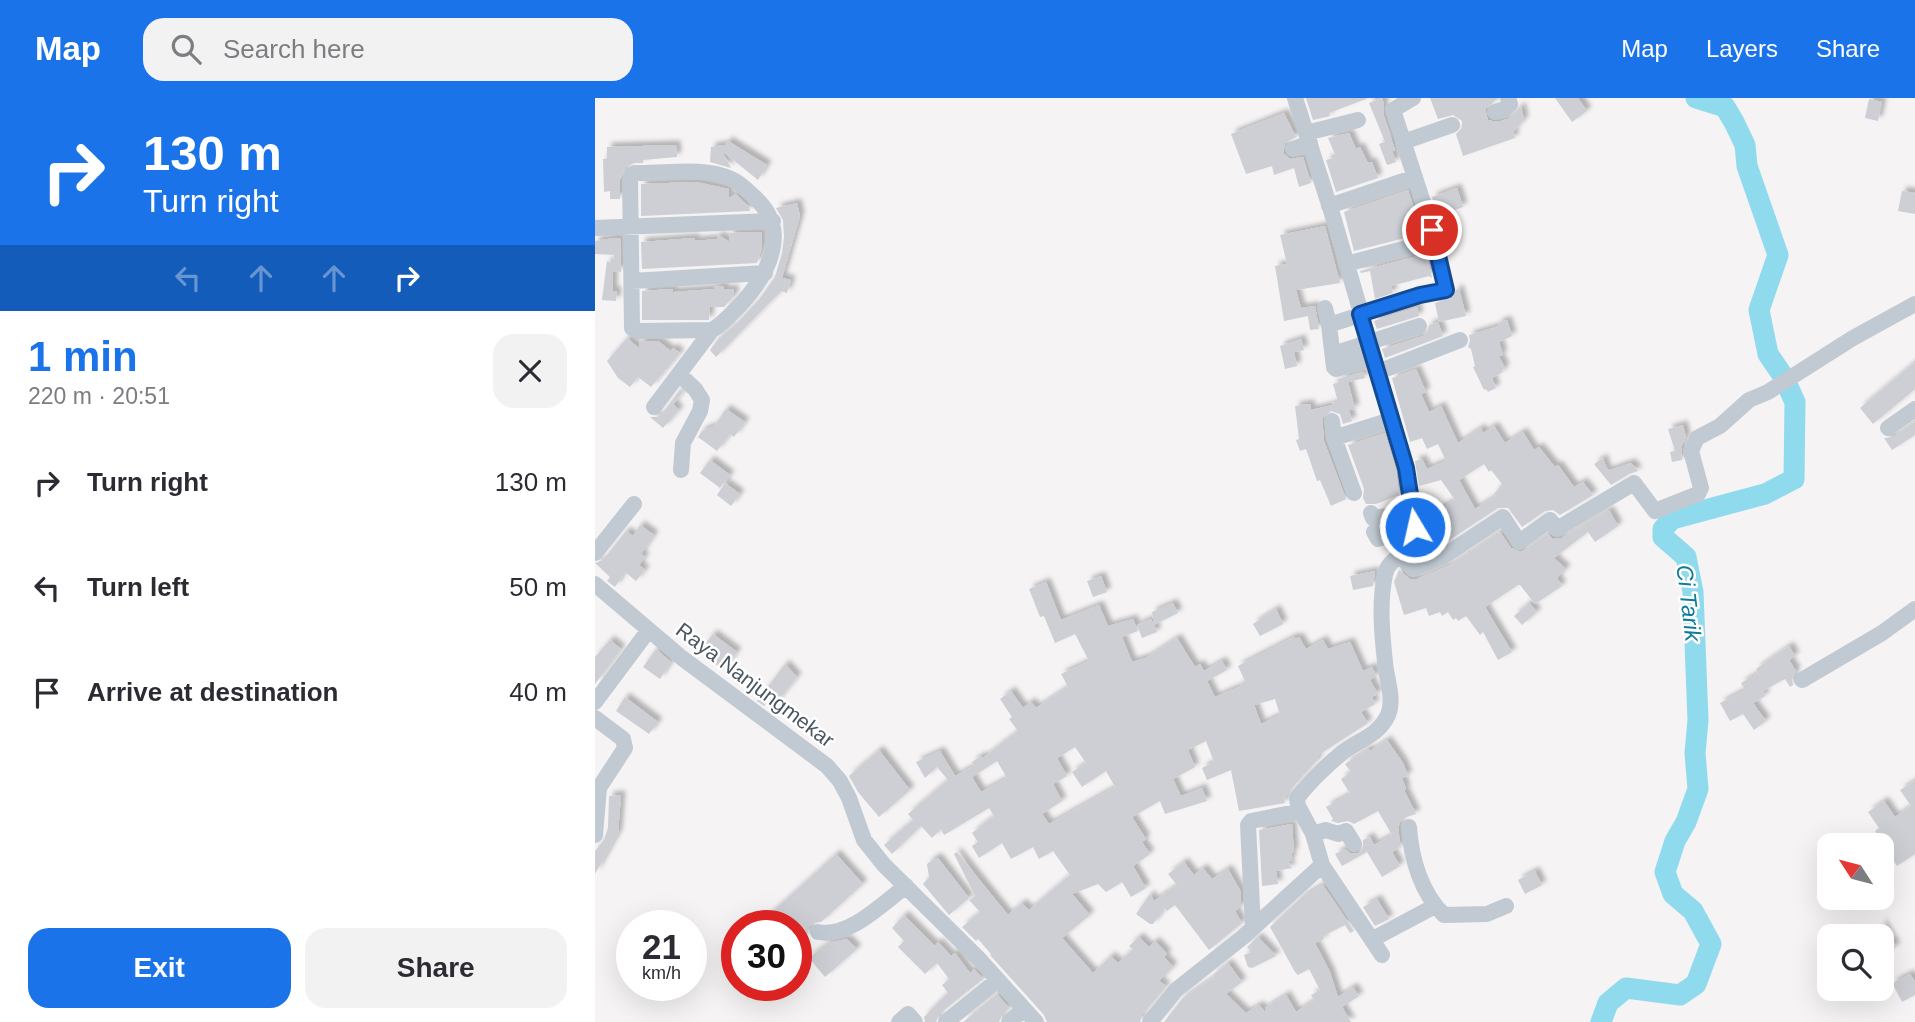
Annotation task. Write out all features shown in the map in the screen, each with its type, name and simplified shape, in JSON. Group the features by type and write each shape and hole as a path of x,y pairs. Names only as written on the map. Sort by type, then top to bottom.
{"street":[{"path":"1295,98 1406,468 1415,527 1415,544 1399,555 1385,573 1383,643 1391,706 1376,732 1346,750 1313,777 1297,798 1313,834 1322,865 1382,955"},
{"path":"1329,325 1420,295 1446,290 1432,230 1392,110 1413,98"},
{"path":"1495,112 1508,107 1508,98"},
{"path":"1293,149 1308,138 1358,120"},
{"path":"1403,142 1453,125"},
{"path":"654,407 712,330 745,299 765,273 775,233 773,221 765,206 732,179 711,173 635,173 630,180 633,330 712,330"},
{"path":"1329,206 1415,177"},
{"path":"595,228 773,221"},
{"path":"1346,264 1411,247"},
{"path":"632,281 765,273"},
{"path":"1399,555 1413,569 1444,556 1503,517 1519,542 1550,520 1557,529 1635,483 1655,511 1697,494 1701,488 1691,451 1696,439 1720,426 1749,400 1768,392 1853,338 1915,304"},
{"path":"1325,308 1333,354 1373,358 1460,340"},
{"path":"1373,358 1419,326"},
{"path":"680,375 702,400 700,411 684,443 681,470"},
{"path":"1888,428 1915,409"},
{"path":"1334,438 1391,420"},
{"path":"1332,421 1342,480 1354,493"},
{"path":"595,553 634,504"},
{"path":"1371,513 1373,518 1387,516 1412,507"},
{"path":"1374,532 1378,539 1415,527"},
{"name":"Raya Nanjungmekar","path":"595,584 682,659 827,766 840,781 849,798 864,840 884,865 1037,1022"},
{"path":"1802,680 1882,633 1915,609"},
{"path":"595,702 648,631"},
{"path":"1368,716 1376,732"},
{"path":"595,718 623,739 625,748 599,788 595,835"},
{"path":"1253,927 1248,825 1251,821 1301,811"},
{"path":"1409,827 1417,871 1435,906 1445,916 1487,914 1507,906"},
{"path":"1313,834 1327,830 1338,834 1346,831 1354,844"},
{"path":"1150,1022 1176,990 1253,927 1322,865"},
{"path":"818,932 838,932 864,918 906,886"},
{"path":"1373,939 1435,906"},
{"path":"946,1022 998,980"},
{"path":"1009,1022 1024,1009"},
{"path":"899,1022 908,1014 915,1022"}],"building":[{"path":"1306,98 1366,99 1329,113 1330,116 1313,120"},
{"path":"1382,98 1383,113 1395,150 1392,151 1396,162 1387,165 1379,144 1385,142 1369,103"},
{"path":"1430,98 1498,98 1485,109 1488,120 1497,122 1508,119 1521,106 1524,120 1513,132 1515,138 1463,156 1456,134 1462,128 1462,121 1453,115 1438,119"},
{"path":"1555,98 1578,98 1587,111 1572,122"},
{"path":"1869,99 1882,102 1878,121 1865,118"},
{"path":"1284,113 1296,137 1285,143 1283,153 1290,159 1303,157 1311,183 1299,187 1294,168 1274,175 1272,166 1246,174 1231,134"},
{"path":"1349,133 1356,149 1360,147 1368,163 1372,162 1378,178 1336,192 1326,160 1336,157 1328,138"},
{"path":"728,141 767,165 758,180 722,151 731,168 710,162 711,147 725,145"},
{"path":"676,145 677,157 643,160 643,163 626,167 620,180 620,199 610,199 610,191 604,192 603,159 607,159 607,147"},
{"path":"696,182 729,189 729,198 736,194 750,211 641,216 641,184"},
{"path":"1457,188 1463,207 1438,216 1432,197"},
{"path":"1408,190 1422,233 1432,278 1429,276 1391,286 1393,293 1375,299 1370,271 1360,271 1414,257 1421,250 1421,244 1414,237 1409,237 1354,251 1344,212"},
{"path":"1902,191 1915,193 1915,214 1898,211"},
{"path":"797,203 800,216 782,278 791,280 787,293 781,291 716,357 710,350 758,301 775,277 784,237 783,220 776,208"},
{"path":"1325,226 1340,283 1296,290 1301,308 1315,306 1319,329 1310,330 1308,316 1284,321 1275,266 1287,264 1280,235"},
{"path":"762,232 762,248 757,263 642,269 641,242 717,239 718,235 730,242 729,233"},
{"path":"620,238 621,272 613,271 616,301 602,300 607,261 613,263 614,255 595,254 595,241"},
{"path":"724,286 724,290 734,289 734,296 724,307 710,307 709,320 642,320 642,291 673,289 673,292"},
{"path":"1459,289 1466,316 1439,322 1435,303 1452,298"},
{"path":"1417,307 1419,316 1377,329 1374,321"},
{"path":"1507,320 1512,336 1499,342 1503,355 1499,356 1505,368 1492,378 1496,388 1488,392 1484,390 1473,367 1471,349 1468,347 1469,335 1499,326 1498,323"},
{"path":"1438,322 1443,336 1385,358 1382,349 1423,336 1429,325"},
{"path":"627,338 640,349 639,341 658,341 671,351 673,348 680,353 651,387 638,377 630,387 618,378 607,361"},
{"path":"1301,339 1304,350 1294,352 1297,366 1285,369 1280,346"},
{"path":"1915,362 1915,389 1873,424 1860,408"},
{"path":"1416,369 1426,392 1421,394 1429,412 1441,406 1458,443 1481,428 1483,433 1494,426 1505,443 1523,432 1534,450 1539,447 1555,467 1558,465 1574,487 1583,482 1593,495 1560,515 1553,510 1545,511 1522,527 1508,508 1498,508 1439,547 1417,556 1426,541 1440,532 1430,514 1455,500 1441,480 1419,486 1415,461 1422,459 1427,469 1446,461 1438,444 1427,449 1422,438 1410,442 1392,378","holes":["1484,464 1489,472 1491,470 1502,484 1494,494 1496,496 1475,509 1459,480"]},
{"path":"1363,372 1365,378 1348,382 1355,409 1349,410 1352,421 1343,424 1340,414 1331,411 1322,418 1324,441 1346,499 1331,506 1320,480 1317,481 1306,449 1300,451 1296,440 1299,439 1295,406 1310,404 1311,410 1333,405 1332,403 1338,402 1333,384 1342,381 1341,378"},
{"path":"680,390 683,392 673,404 679,410 663,428 650,417 662,414"},
{"path":"726,409 745,422 734,437 730,434 717,451 698,437 702,431 714,426"},
{"path":"1915,422 1915,435 1892,450 1884,438 1893,437"},
{"path":"1683,425 1686,437 1681,447 1682,460 1672,462 1670,452 1675,451 1668,429"},
{"path":"1385,433 1396,470 1399,495 1376,504 1366,504 1363,498 1364,489 1348,445"},
{"path":"1603,458 1607,471 1631,463 1638,471 1611,485 1594,464"},
{"path":"710,460 730,475 720,488 700,473"},
{"path":"725,483 740,494 731,506 717,495"},
{"path":"1609,510 1618,526 1595,542 1588,532 1554,558 1566,569 1557,578 1562,586 1535,604 1518,585 1485,607 1512,652 1498,660 1483,632 1480,635 1466,616 1458,621 1456,618 1453,620 1448,612 1442,616 1440,612 1429,616 1426,608 1404,615 1394,582 1399,570 1410,579 1417,579 1450,565 1500,532 1511,548 1521,552 1548,534 1553,539 1562,538"},
{"path":"640,525 654,535 641,554 645,557 639,565 645,570 636,581 625,572 615,587 607,581 610,577 595,563 603,560 626,531 633,536"},
{"path":"1375,571 1373,586 1353,590 1350,576"},
{"path":"1101,576 1107,592 1093,597 1087,581"},
{"path":"1046,582 1061,620 1099,605 1108,626 1133,619 1138,631 1122,637 1132,662 1146,658 1177,638 1195,667 1200,664 1204,671 1222,661 1227,670 1207,681 1215,697 1241,686 1245,681 1238,666 1294,637 1299,637 1306,649 1323,640 1328,649 1350,642 1363,671 1372,667 1376,675 1370,680 1378,694 1372,697 1375,704 1361,712 1368,723 1317,756 1318,759 1289,791 1284,799 1285,803 1239,811 1231,770 1207,780 1202,768 1214,762 1206,741 1188,750 1195,767 1173,779 1181,796 1202,788 1207,801 1165,814 1160,801 1132,817 1146,839 1142,842 1150,854 1133,866 1146,888 1131,897 1122,882 1106,892 1098,884 1072,894 1090,915 1062,938 1093,973 1111,956 1118,963 1133,949 1129,946 1139,937 1149,947 1155,941 1167,954 1164,957 1173,967 1159,981 1166,986 1142,1015 1140,1022 1047,1022 1044,1015 978,939 976,941 962,927 980,912 969,900 975,896 954,854 957,852 1008,915 1022,903 1029,910 1070,875 1053,851 1039,859 1033,847 1011,859 1002,843 979,858 972,846 978,842 972,833 994,816 989,808 944,835 941,829 932,838 921,826 892,854 884,845 913,820 908,814 948,780 937,767 925,778 916,762 940,751 955,776 974,766 972,762 981,756 983,758 1018,731 1000,699 1011,691 1023,708 1031,702 1036,708 1068,687 1061,674 1089,661 1075,634 1055,643 1044,616 1040,617 1029,589","holes":["1275,699 1280,715 1261,724 1254,705","1075,747 1086,763 1072,772 1082,787 1106,771 1115,787 1049,824 1042,814 1062,801 1053,784 1067,776 1057,758","997,761 1007,778 981,792 972,777"]},
{"path":"1173,603 1178,613 1154,625 1152,612"},
{"path":"1529,603 1537,612 1522,625 1514,616"},
{"path":"1276,609 1283,624 1260,636 1253,624"},
{"path":"1151,619 1157,632 1142,638 1137,625"},
{"path":"713,634 737,652 723,670 704,655 710,648 705,644"},
{"path":"610,640 621,649 595,684 595,657"},
{"path":"1789,646 1795,656 1789,660 1796,671 1792,679 1793,685 1790,687 1785,679 1763,691 1765,696 1753,703 1766,721 1754,730 1743,714 1730,721 1720,703 1745,690 1741,683 1758,673 1756,669"},
{"path":"656,649 671,662 660,679 643,667"},
{"path":"785,664 797,677 776,703 771,698 764,706 757,701"},
{"path":"625,697 658,722 649,734 616,711"},
{"path":"1387,740 1403,763 1408,776 1402,778 1406,789 1404,790 1416,814 1403,818 1398,828 1401,849 1400,847 1392,852 1400,866 1382,877 1367,852 1342,866 1335,854 1345,849 1350,853 1359,853 1363,848 1363,840 1370,837 1374,845 1392,835 1378,811 1354,824 1348,821 1338,823 1331,821 1333,819 1326,807 1350,794 1341,779 1351,772 1345,764"},
{"path":"879,750 910,790 879,817 858,792 849,776"},
{"path":"1915,781 1915,854 1897,866 1894,861 1894,833 1876,833 1879,828 1868,812 1884,801 1895,817 1911,806 1900,790"},
{"path":"621,795 618,833 595,874 595,851 604,840 608,828 609,796"},
{"path":"1292,824 1294,853 1291,853 1292,860 1288,862 1292,868 1276,871 1278,884 1262,886 1259,830"},
{"path":"836,854 863,884 821,922 812,924 812,910 775,910"},
{"path":"938,858 969,898 949,915 923,884 929,877 927,864"},
{"path":"1184,862 1194,875 1203,868 1212,879 1228,869 1241,892 1241,906 1235,911 1242,923 1209,950 1175,905 1167,911 1165,908 1153,924 1136,914 1150,894 1154,901 1177,885 1168,874"},
{"path":"1535,871 1542,885 1525,894 1518,880"},
{"path":"1323,885 1354,931 1350,933 1345,925 1315,943 1330,972 1338,997 1353,987 1359,996 1342,1007 1351,1022 1164,1022 1183,998 1214,977 1213,975 1228,963 1242,982 1226,994 1246,1013 1259,1005 1265,1012 1265,1008 1286,995 1296,1012 1314,1000 1311,995 1320,990 1309,969 1298,975 1295,972 1270,927 1303,896"},
{"path":"1377,899 1389,919 1375,926 1363,907"},
{"path":"904,915 935,946 938,942 951,956 955,953 970,973 974,969 983,979 939,1014 936,1022 925,1022 924,1017 948,993 942,985 949,979 937,963 925,974 898,947 904,941 892,928"},
{"path":"1258,937 1276,956 1252,968 1248,967 1244,955 1252,952 1247,947"},
{"path":"847,939 857,949 825,977 812,962 812,956 828,943"},
{"path":"1910,974 1915,982 1915,995 1902,1002 1894,982"},
{"path":"997,994 1009,1008 999,1022 963,1022"}],"waterway":[{"name":"Ci Tarik","path":"1601,1022 1608,1003 1626,988 1680,995 1696,984 1711,944 1693,911 1673,894 1665,872 1675,841 1686,822 1698,789 1695,753 1698,720 1693,592 1686,557 1663,537 1663,529 1672,519 1765,494 1794,479 1795,402 1783,376 1768,354 1759,310 1778,255 1747,166 1745,145 1734,122 1725,107 1696,98"}],"route":[{"path":"1415,527 1406,468 1360,314 1420,295 1446,290 1432,230"}]}
